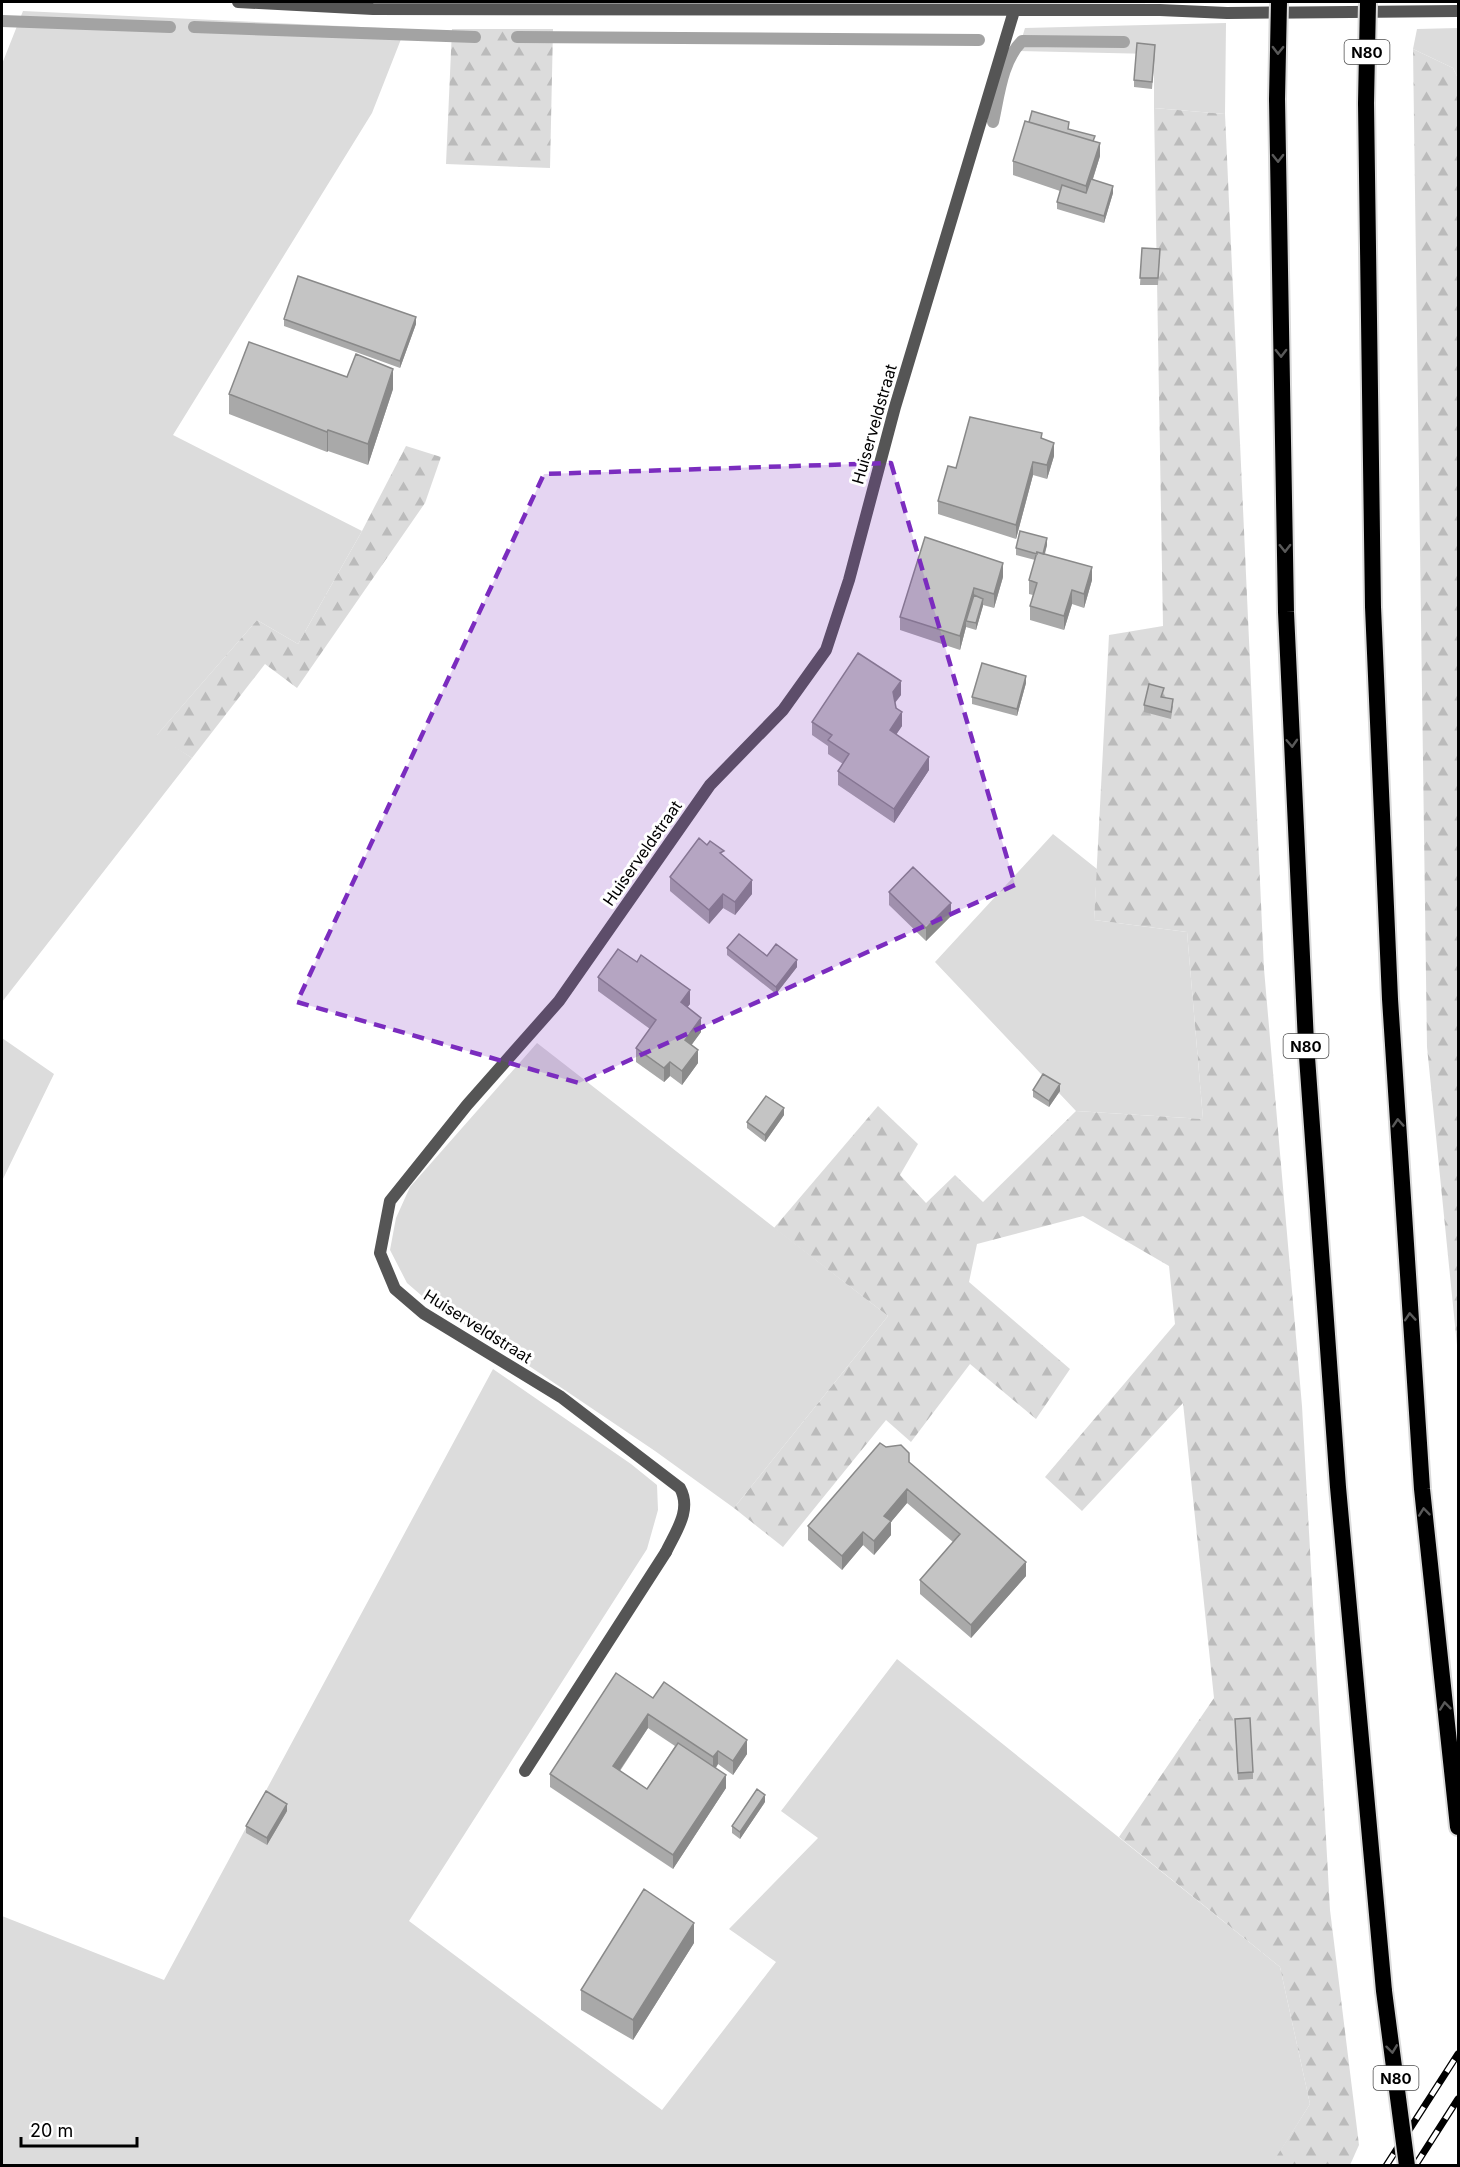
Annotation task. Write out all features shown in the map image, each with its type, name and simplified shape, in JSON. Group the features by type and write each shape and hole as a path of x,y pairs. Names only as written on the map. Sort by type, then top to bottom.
{"highway":[{"name":"N80","path":"1279,2 1277,99 1286,612 1306,1043 1338,1487 1384,1991 1407,2166"},
{"name":"N80","path":"1368,2 1366,103 1373,607 1390,999 1422,1489 1458,1827"}],"street":[{"path":"238,2 373,9 1014,11 1160,6 1227,13 1458,11"},
{"name":"Huiserveldstraat","path":"525,1770 666,1552 684,1515 686,1499 680,1488 561,1397 423,1313 395,1289 380,1253 390,1201 467,1105 559,1001 710,785 783,710 826,650 849,580 895,407 1014,11"}],"highlighted area":[{"path":"891,463 1015,885 579,1083 297,1002 544,474"}],"green space":[{"path":"23,11 405,29 372,113 173,435 362,531 298,644 257,620 157,735 192,758 2,1002 2,64"},
{"path":"1226,23 1225,114 1154,108 1154,54 1018,51 1025,28"},
{"path":"1458,28 1458,78 1453,68 1413,49 1417,29"},
{"path":"452,29 553,29 550,168 446,164"},
{"path":"1413,49 1453,68 1458,78 1458,1355 1427,1047"},
{"path":"1154,108 1225,114 1264,969 1302,1406 1330,1910 1359,2145 1350,2165 1271,2165 1310,2104 1280,1967 1119,1837 1214,1698 1183,1403 1082,1511 1045,1477 1175,1324 1169,1266 1083,1216 977,1244 969,1282 1070,1369 1036,1419 970,1364 911,1442 886,1420 783,1547 734,1508 888,1316 774,1228 878,1106 918,1144 900,1175 926,1203 955,1175 983,1202 1076,1111 1203,1119 1187,932 1094,920 1109,635 1163,626"},
{"path":"406,446 441,457 425,503 297,688 265,664 192,758 156,736 257,620 298,644 362,531"},
{"path":"1053,834 1097,869 1094,920 1187,932 1203,1119 1076,1111 935,962"},
{"path":"2,1038 54,1074 2,1181"},
{"path":"537,1043 888,1316 734,1508 655,1451 498,1345 429,1302 407,1283 390,1250 396,1218 410,1187"},
{"path":"493,1369 631,1464 657,1485 658,1510 647,1549 409,1921 662,2110 776,1962 729,1929 818,1838 781,1811 897,1659 1280,1967 1310,2104 1271,2166 2,2165 2,1916 164,1980"}],"building":[{"path":"1137,43 1155,45 1152,82 1134,80"},
{"path":"1032,111 1069,122 1068,129 1095,136 1093,141 1029,122"},
{"path":"1025,121 1100,143 1086,186 1013,161"},
{"path":"1091,179 1113,186 1104,216 1057,202 1062,185 1086,193"},
{"path":"1142,248 1160,249 1158,278 1140,278"},
{"path":"298,276 416,317 400,361 284,319"},
{"path":"249,342 347,377 356,354 393,369 368,444 328,430 327,432 229,394"},
{"path":"970,417 1042,433 1041,438 1054,443 1047,465 1033,462 1016,525 938,501 948,466 956,468"},
{"path":"1020,531 1047,538 1043,554 1016,548"},
{"path":"925,537 1003,563 994,594 974,588 960,636 900,617"},
{"path":"1037,552 1092,567 1084,594 1072,590 1064,616 1030,606 1037,583 1029,580"},
{"path":"974,595 983,599 976,623 966,621"},
{"path":"858,653 901,681 893,692 896,708 902,712 890,730 929,757 894,809 838,771 849,754 828,740 832,735 812,722"},
{"path":"982,663 1026,676 1017,709 972,697"},
{"path":"1149,684 1164,688 1161,697 1173,699 1171,712 1144,705"},
{"path":"699,838 707,845 710,841 724,851 720,853 752,880 735,902 723,894 709,910 670,877"},
{"path":"913,867 951,903 926,928 889,892"},
{"path":"739,934 767,956 776,944 797,960 776,987 727,948"},
{"path":"618,949 637,962 641,955 690,990 681,1002 701,1018 685,1040 698,1050 682,1071 670,1062 664,1068 636,1048 656,1020 598,977"},
{"path":"1043,1074 1060,1084 1049,1101 1033,1090"},
{"path":"766,1096 784,1108 765,1135 747,1122"},
{"path":"880,1443 886,1447 901,1445 909,1453 909,1462 1026,1562 971,1625 920,1580 960,1534 907,1489 884,1516 891,1521 874,1541 863,1532 842,1556 808,1526"},
{"path":"616,1673 653,1698 664,1682 747,1740 733,1761 718,1751 713,1757 648,1714 613,1766 647,1789 678,1743 726,1775 673,1855 550,1774"},
{"path":"1250,1718 1253,1772 1238,1773 1235,1719"},
{"path":"757,1789 765,1795 740,1832 732,1826"},
{"path":"266,1791 287,1804 267,1838 246,1826"},
{"path":"644,1889 694,1923 633,2020 581,1990"}],"waterway":[{"path":"2,21 170,27"},
{"path":"194,27 475,37"},
{"path":"517,37 979,40"},
{"path":"993,122 1006,68 1015,49 1022,41 1124,42"}],"railway":[{"path":"1386,2166 1458,2054"},
{"path":"1415,2166 1458,2099"}]}
